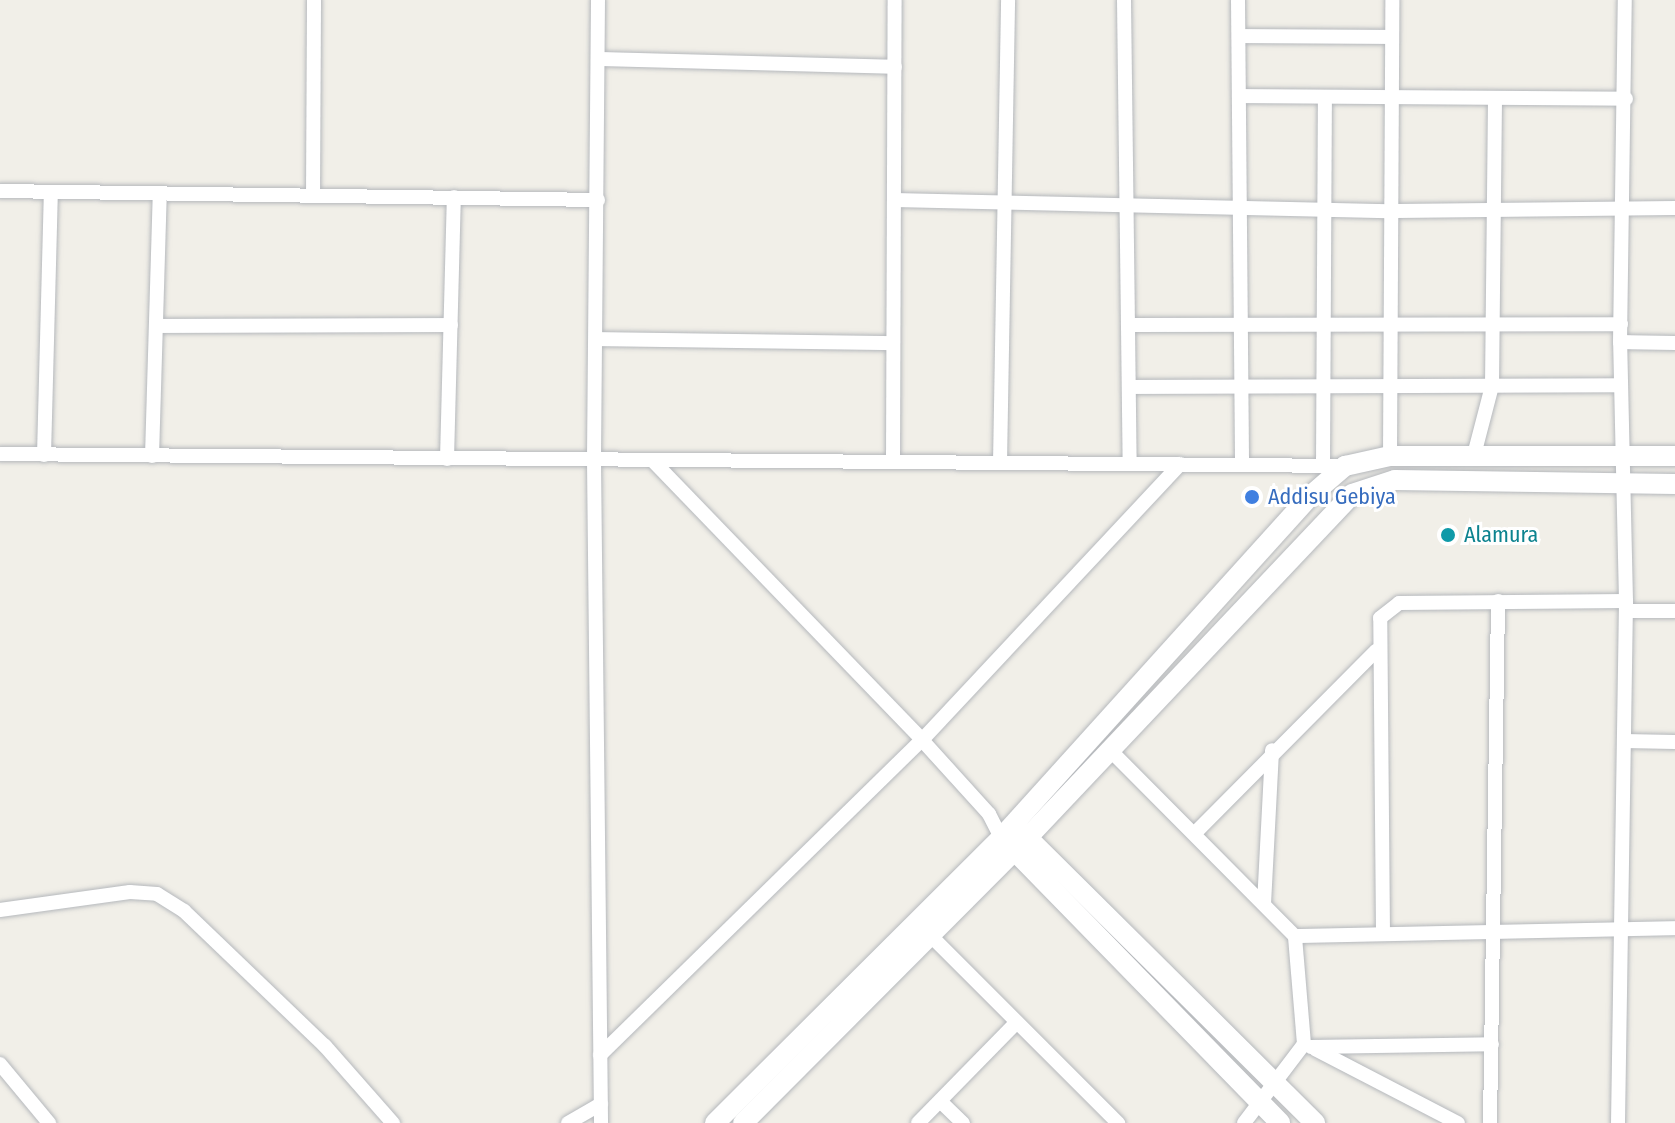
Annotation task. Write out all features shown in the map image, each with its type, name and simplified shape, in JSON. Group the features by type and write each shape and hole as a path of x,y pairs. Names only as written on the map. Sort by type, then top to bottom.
{"main road":[{"path":"1014,838 1309,497 1345,466 1390,456 1675,456"},
{"path":"715,1123 1110,750 1352,494 1395,480 1675,484"},
{"path":"1014,838 1315,1123"},
{"path":"1014,838 1280,1123"},
{"path":"743,1123 923,929"}],"street":[{"path":"313,196 314,0"},
{"path":"598,0 598,339 594,461 601,1123"},
{"path":"893,462 895,0"},
{"path":"1000,463 1007,201 1008,0"},
{"path":"1124,0 1130,463"},
{"path":"1238,0 1242,464"},
{"path":"1390,456 1392,0"},
{"path":"1618,1123 1626,606 1620,385 1625,0"},
{"path":"1239,36 1392,37"},
{"path":"598,59 895,67"},
{"path":"1239,96 1626,99"},
{"path":"1323,464 1325,97"},
{"path":"1474,455 1492,386 1495,99"},
{"path":"0,191 598,200"},
{"path":"44,455 51,192"},
{"path":"152,456 160,193"},
{"path":"447,459 454,197"},
{"path":"894,200 1127,202 1389,211 1675,208"},
{"path":"1128,325 1621,324"},
{"path":"156,326 451,325"},
{"path":"598,339 893,343"},
{"path":"1620,342 1675,343"},
{"path":"1129,387 1620,385"},
{"path":"0,454 1345,466"},
{"path":"653,461 1014,838"},
{"path":"600,1055 922,740 1180,464"},
{"path":"1490,1123 1490,930 1498,601"},
{"path":"1383,933 1376,651 1380,618 1399,603 1498,601 1675,611"},
{"path":"1195,833 1272,750 1376,651"},
{"path":"1624,741 1675,742"},
{"path":"1110,750 1295,936 1308,1045 1244,1123"},
{"path":"1264,904 1272,750"},
{"path":"0,910 130,892 157,894 184,911 325,1046 393,1123"},
{"path":"1295,936 1675,928"},
{"path":"923,929 1118,1123"},
{"path":"918,1123 1017,1022"},
{"path":"1308,1045 1492,1044"},
{"path":"1308,1045 1458,1123"},
{"path":"0,1064 49,1123"},
{"path":"940,1101 963,1123"},
{"path":"568,1123 601,1104"}],"place":[{"name":"Addisu Gebiya","path":"1252,497"},
{"name":"Alamura","path":"1448,535"}]}
